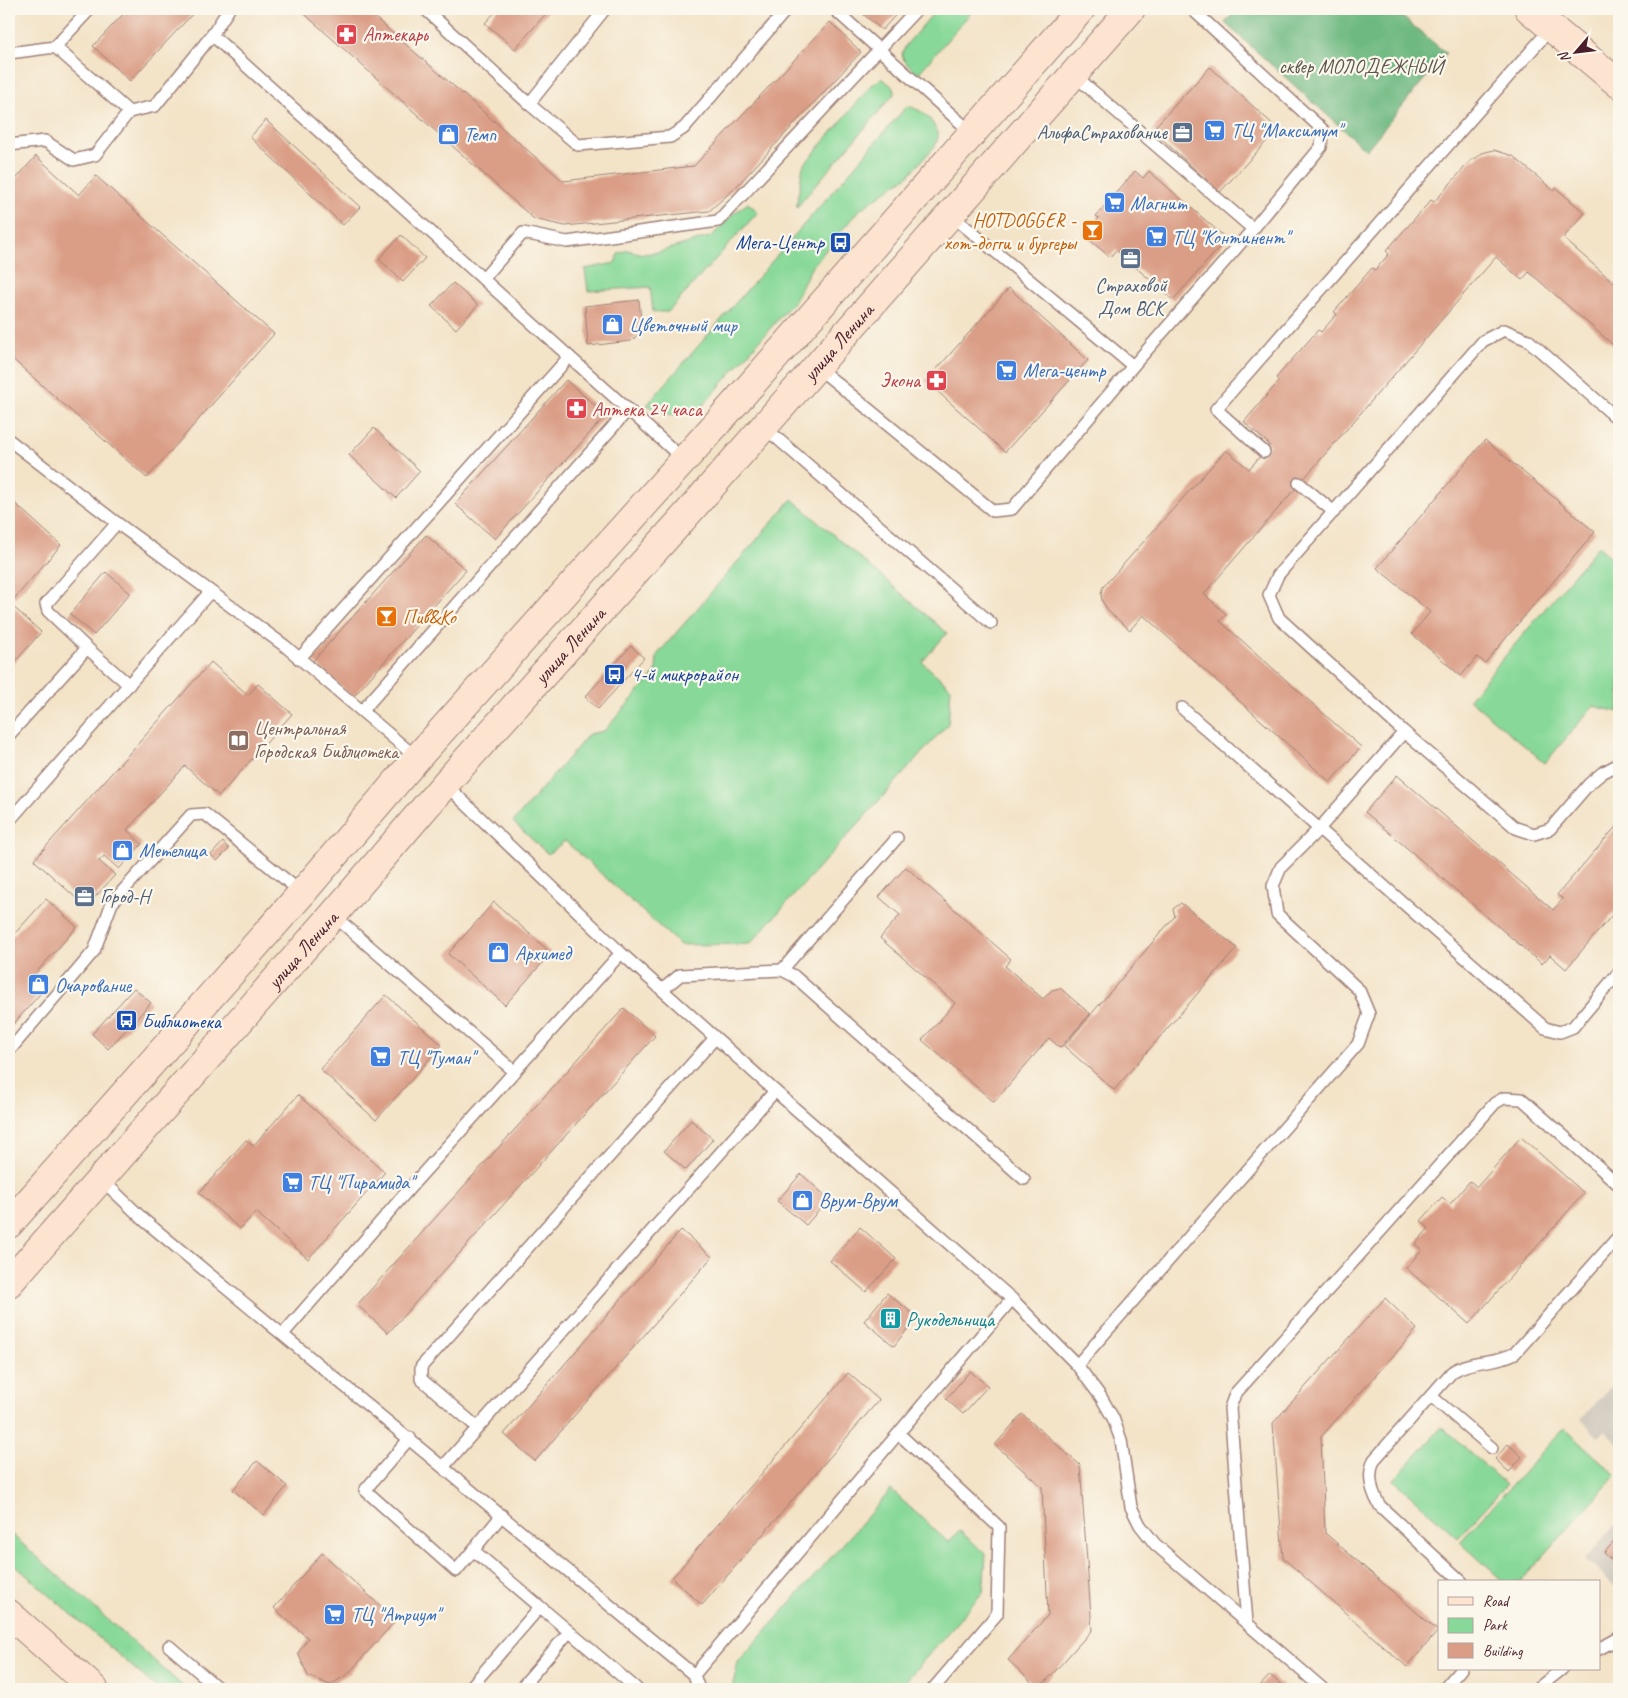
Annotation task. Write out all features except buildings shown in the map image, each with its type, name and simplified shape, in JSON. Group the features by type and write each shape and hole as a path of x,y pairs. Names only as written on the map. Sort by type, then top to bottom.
{"main road":[{"name":"улица Ленина","path":"9,1224 302,893 417,758 736,402 1081,9"},
{"name":"улица Ленина","path":"9,1283 333,915 445,784 764,427 1131,9"},
{"path":"1529,9 1619,84"},
{"path":"736,402 764,427"},
{"path":"348,839 377,864"},
{"path":"9,1614 94,1689"}],"lane":[{"path":"9,53 55,47 90,9"},
{"path":"9,145 45,141 74,160 95,155 129,112 155,106 212,35 230,9"},
{"path":"424,9 529,104 578,145 670,137 684,128 787,9"},
{"path":"529,104 605,9"},
{"path":"834,9 972,133"},
{"path":"482,279 523,233 566,242 718,221 917,9"},
{"path":"817,367 993,511 1012,509 1133,366 1254,229 1321,147 1322,130 1192,9"},
{"path":"1264,452 1216,409 1552,27"},
{"path":"212,35 627,411 683,459"},
{"path":"55,47 129,112"},
{"path":"1074,75 1254,229"},
{"path":"950,214 1133,366"},
{"path":"1619,420 1528,340 1504,330 1483,341 1278,575 1269,595 1279,618 1404,732 1516,828 1534,834 1550,829 1589,784 1619,764"},
{"path":"300,659 569,357"},
{"path":"362,710 627,411"},
{"path":"764,427 991,623"},
{"path":"9,440 300,659 417,758"},
{"path":"1299,483 1334,512"},
{"path":"117,523 46,604 48,611 129,685"},
{"path":"9,821 210,592"},
{"path":"9,735 87,648"},
{"path":"1182,708 1546,1028 1560,1032 1573,1027 1619,972"},
{"path":"1077,1365 1358,1044 1369,1014 1359,990 1278,914 1273,886 1281,867 1319,829 1404,732"},
{"path":"445,784 621,953 775,1091 1012,1298 1077,1365 1101,1397 1113,1418 1121,1440 1131,1507 1140,1525 1155,1544 1323,1689"},
{"path":"9,1051 94,951 112,903 191,815 205,814 302,893"},
{"path":"782,970 897,838"},
{"path":"333,915 515,1072"},
{"path":"283,1334 621,953"},
{"path":"662,990 680,975 782,970 794,976 1024,1179"},
{"path":"477,1427 421,1379 421,1367 715,1038"},
{"path":"444,1466 775,1091"},
{"path":"1247,1623 1230,1408 1235,1394 1495,1103 1512,1097 1522,1099 1619,1186"},
{"path":"101,1179 145,1220 694,1675 700,1689"},
{"path":"1460,1580 1380,1506 1372,1495 1369,1470 1374,1460 1452,1372 1461,1366 1506,1358 1515,1353 1619,1236"},
{"path":"694,1675 1012,1298"},
{"path":"1431,1396 1492,1448"},
{"path":"899,1434 1000,1527 997,1614 933,1689"},
{"path":"410,1438 365,1490 456,1570 502,1515"},
{"path":"473,1550 637,1689"},
{"path":"469,1689 540,1607"},
{"path":"520,1689 569,1632"},
{"path":"1600,1648 1619,1638"},
{"path":"169,1646 219,1689"},
{"path":"1444,1689 1460,1670"},
{"path":"1537,1689 1561,1670"}],"shaded area":[{"path":"1619,1378 1619,1444 1605,1431 1598,1437 1581,1419"},
{"path":"1619,1521 1619,1590 1585,1559"}],"green space":[{"path":"937,9 974,9 917,75 904,60 902,54 906,45"},
{"name":"сквер МОЛОДЕЖНЫЙ","path":"1237,9 1393,9 1446,53 1366,150 1225,23"},
{"path":"882,78 894,88 894,94 796,208 803,166 873,84"},
{"path":"907,106 923,113 932,122 938,138 935,146 909,175 858,211 811,268 794,301 700,409 677,415 660,413 647,405"},
{"path":"748,203 758,212 668,312 653,312 650,287 588,291 585,269 615,263 618,254 627,250 643,254 659,252 712,236 733,214"},
{"path":"792,499 947,633 922,662 951,688 948,724 750,944 680,945 565,841 548,854 513,822 589,734 604,731 656,672 657,655"},
{"path":"1598,546 1619,564 1619,712 1593,706 1545,763 1469,699"},
{"path":"1442,1427 1506,1485 1458,1538 1394,1480"},
{"path":"1564,1428 1616,1475 1522,1580 1502,1580 1460,1542"},
{"path":"891,1490 948,1542 960,1531 986,1554 983,1592 899,1689 732,1689 738,1662"},
{"path":"9,1532 186,1689 158,1689 9,1560"}],"place":[{"name":"Аптекарь","path":"347,34"},
{"name":"ТЦ \"Максимум\"","path":"1215,130"},
{"name":"АльфаСтрахование","path":"1183,132"},
{"name":"Темп","path":"448,134"},
{"name":"Магнит","path":"1114,203"},
{"name":"HOTDOGGER - хот-догги и бургеры","path":"1092,231"},
{"name":"ТЦ \"Континент\"","path":"1156,237"},
{"name":"Мега-Центр","path":"840,242"},
{"name":"Страховой Дом ВСК","path":"1131,259"},
{"name":"Цветочный мир","path":"613,325"},
{"name":"Мега-центр","path":"1007,370"},
{"name":"Экона","path":"936,380"},
{"name":"Аптека 24 часа","path":"576,409"},
{"name":"Пив&Ко","path":"387,617"},
{"name":"4-й микрорайон","path":"615,674"},
{"name":"Центральная Городская Библиотека","path":"238,740"},
{"name":"Метелица","path":"123,850"},
{"name":"Город-Н","path":"84,896"},
{"name":"Архимед","path":"499,953"},
{"name":"Очарование","path":"39,985"},
{"name":"Библиотека","path":"126,1021"},
{"name":"ТЦ \"Туман\"","path":"381,1057"},
{"name":"ТЦ \"Пирамида\"","path":"292,1182"},
{"name":"Врум-Врум","path":"803,1200"},
{"name":"Рукодельница","path":"890,1319"},
{"name":"ТЦ \"Атриум\"","path":"335,1614"}]}
